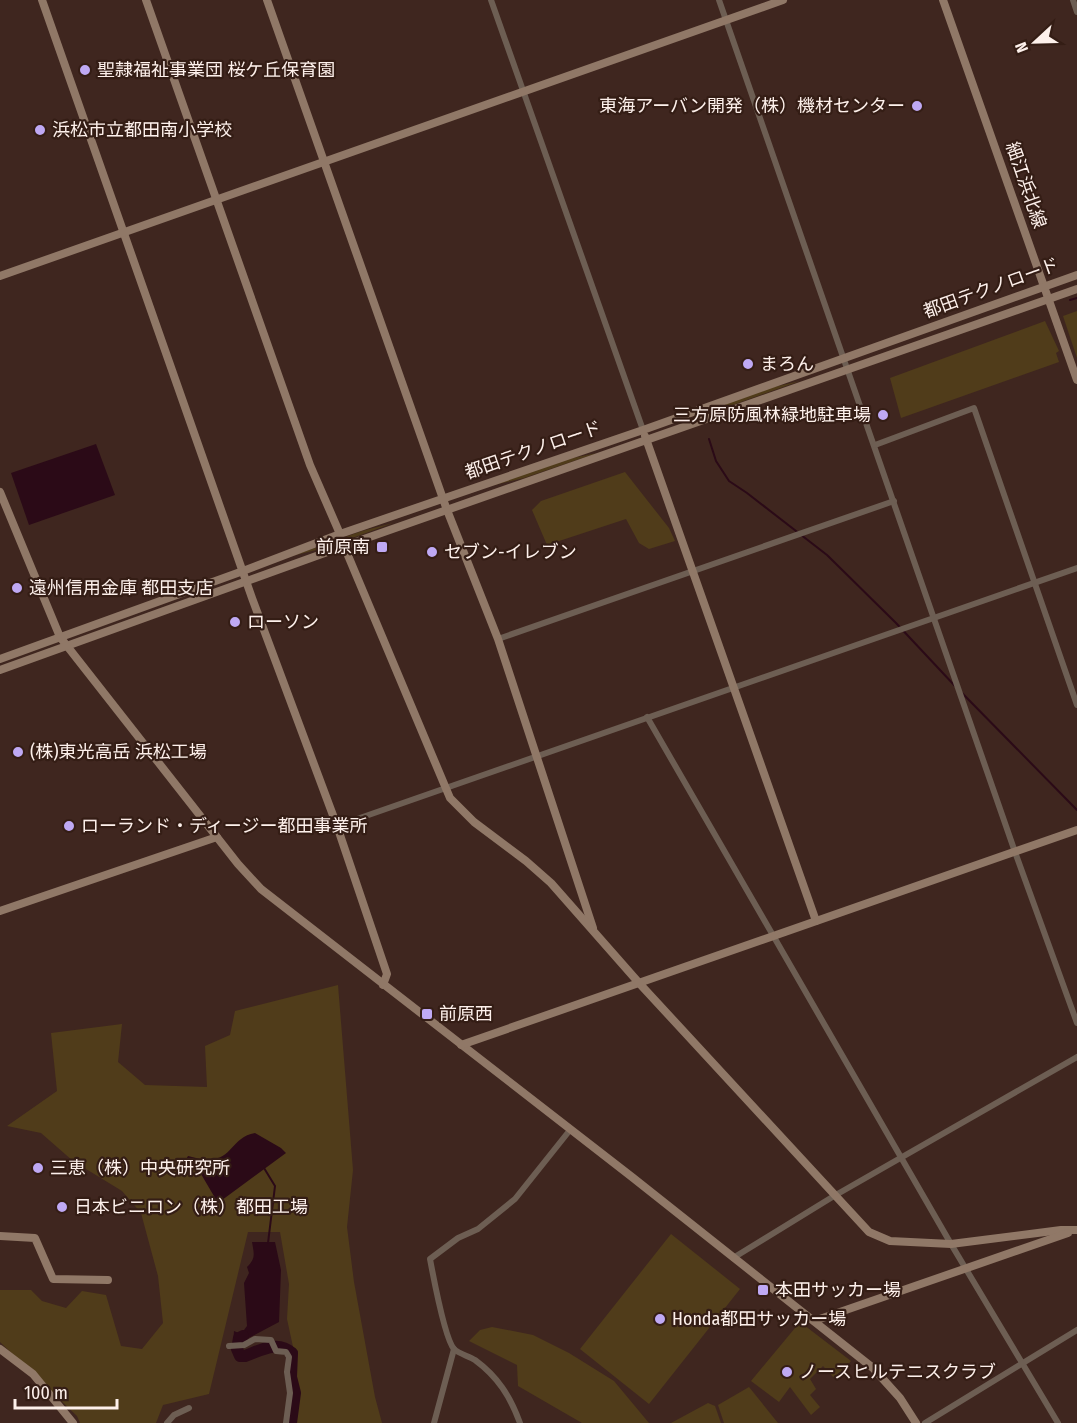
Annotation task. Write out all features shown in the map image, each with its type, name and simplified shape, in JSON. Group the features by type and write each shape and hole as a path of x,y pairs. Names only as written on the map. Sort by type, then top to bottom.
{"street":[{"path":"42,0 243,571 337,826 387,974 383,985"},
{"path":"146,0 310,465 340,534"},
{"path":"267,0 443,499 498,639 594,931"},
{"path":"491,0 816,921"},
{"path":"719,0 1015,852 1077,1023"},
{"path":"0,276 783,0"},
{"name":"細江浜北線","path":"943,0 1077,380"},
{"path":"1072,0 1077,12"},
{"name":"都田テクノロード","path":"0,659 340,534 643,430 1077,275"},
{"name":"都田テクノロード","path":"0,670 345,546 1077,289"},
{"path":"875,445 974,408 1077,705"},
{"path":"0,492 60,637 261,890 879,1373 900,1398 916,1423"},
{"path":"498,639 894,501"},
{"path":"345,546 445,788 457,807 551,883 639,983 869,1232 890,1241 951,1244 1060,1230 1077,1230"},
{"path":"337,826 1077,568"},
{"path":"647,717 951,1244 1058,1423"},
{"path":"461,1045 1077,830"},
{"path":"0,910 217,837"},
{"path":"733,1258 834,1196 1077,1057"},
{"path":"434,1423 454,1349 445,1326 430,1259 458,1238 478,1229 515,1199 570,1130"},
{"path":"814,1321 1077,1230"},
{"path":"0,1236 35,1238 53,1279 108,1280"},
{"path":"925,1423 1077,1330"},
{"path":"229,1346 244,1345 255,1339 272,1340 276,1351 286,1352 289,1357 286,1372 290,1393 286,1423"},
{"path":"0,1349 33,1374 73,1423"},
{"path":"454,1349 473,1359 495,1377 510,1398 520,1423"},
{"path":"167,1423 174,1415 189,1408"}],"shaded area":[{"path":"1077,311 1077,358 1063,316"},
{"path":"1045,321 1059,351 1056,353 1059,362 901,418 890,378"},
{"path":"800,381 727,407 699,413 765,389"},
{"path":"96,444 115,495 29,525 11,473"},
{"path":"597,453 524,478 482,488 563,460"},
{"path":"625,472 669,528 675,541 649,549 639,543 626,519 547,545 532,510 541,501"},
{"path":"393,523 328,547 292,556 362,531"},
{"path":"338,985 353,1170 347,1227 354,1282 375,1397 382,1423 291,1423 295,1356 287,1319 289,1284 280,1232 248,1232 209,1394 163,1405 156,1423 80,1423 77,1416 0,1342 0,1290 31,1290 42,1301 66,1308 82,1291 106,1295 121,1346 142,1349 163,1323 158,1276 141,1213 122,1191 73,1161 41,1133 7,1126 57,1091 51,1033 122,1024 118,1062 145,1085 207,1087 205,1046 230,1035 235,1011"},
{"path":"255,1133 286,1153 218,1203 201,1174 185,1161 188,1156 214,1159 222,1156 246,1136"},
{"name":"Honda都田サッカー場","path":"671,1234 740,1289 649,1404 580,1349"},
{"path":"252,1242 275,1242 281,1270 279,1322 243,1341 233,1343 234,1331 241,1334 247,1326 244,1283 249,1273 247,1267 254,1256"},
{"name":"ノースヒルテニスクラブ","path":"800,1322 851,1361 835,1379 823,1366 810,1379 816,1389 810,1395 820,1407 811,1415 790,1387 779,1402 751,1381"},
{"path":"492,1327 533,1335 569,1353 614,1381 649,1423 582,1423 518,1386 517,1365 469,1341 480,1330"},
{"path":"749,1387 778,1423 724,1423 718,1405"},
{"path":"708,1403 715,1406 721,1423 671,1423"}],"waterway":[{"path":"1070,300 1077,298"},
{"path":"709,439 716,461 729,481 827,555 896,623 955,686"},
{"path":"961,692 1077,810"},
{"path":"264,1168 275,1186 268,1243"},
{"path":"243,1336 239,1338 237,1349 240,1356 275,1347 281,1347 292,1353 291,1377 295,1393 291,1423"}],"place":[{"name":"聖隷福祉事業団 桜ケ丘保育園","path":"85,70"},
{"name":"東海アーバン開発（株）機材センター","path":"917,106"},
{"name":"浜松市立都田南小学校","path":"40,130"},
{"name":"まろん","path":"748,364"},
{"name":"三方原防風林緑地駐車場","path":"883,415"},
{"name":"前原南","path":"382,547"},
{"name":"セブン-イレブン","path":"432,552"},
{"name":"遠州信用金庫 都田支店","path":"17,588"},
{"name":"ローソン","path":"235,622"},
{"name":"(株)東光高岳 浜松工場","path":"18,752"},
{"name":"ローランド・ディージー都田事業所","path":"69,826"},
{"name":"前原西","path":"427,1014"},
{"name":"三恵（株）中央研究所","path":"38,1168"},
{"name":"日本ビニロン（株）都田工場","path":"62,1207"},
{"name":"本田サッカー場","path":"763,1290"},
{"name":"Honda都田サッカー場","path":"660,1319"},
{"name":"ノースヒルテニスクラブ","path":"787,1372"}]}
